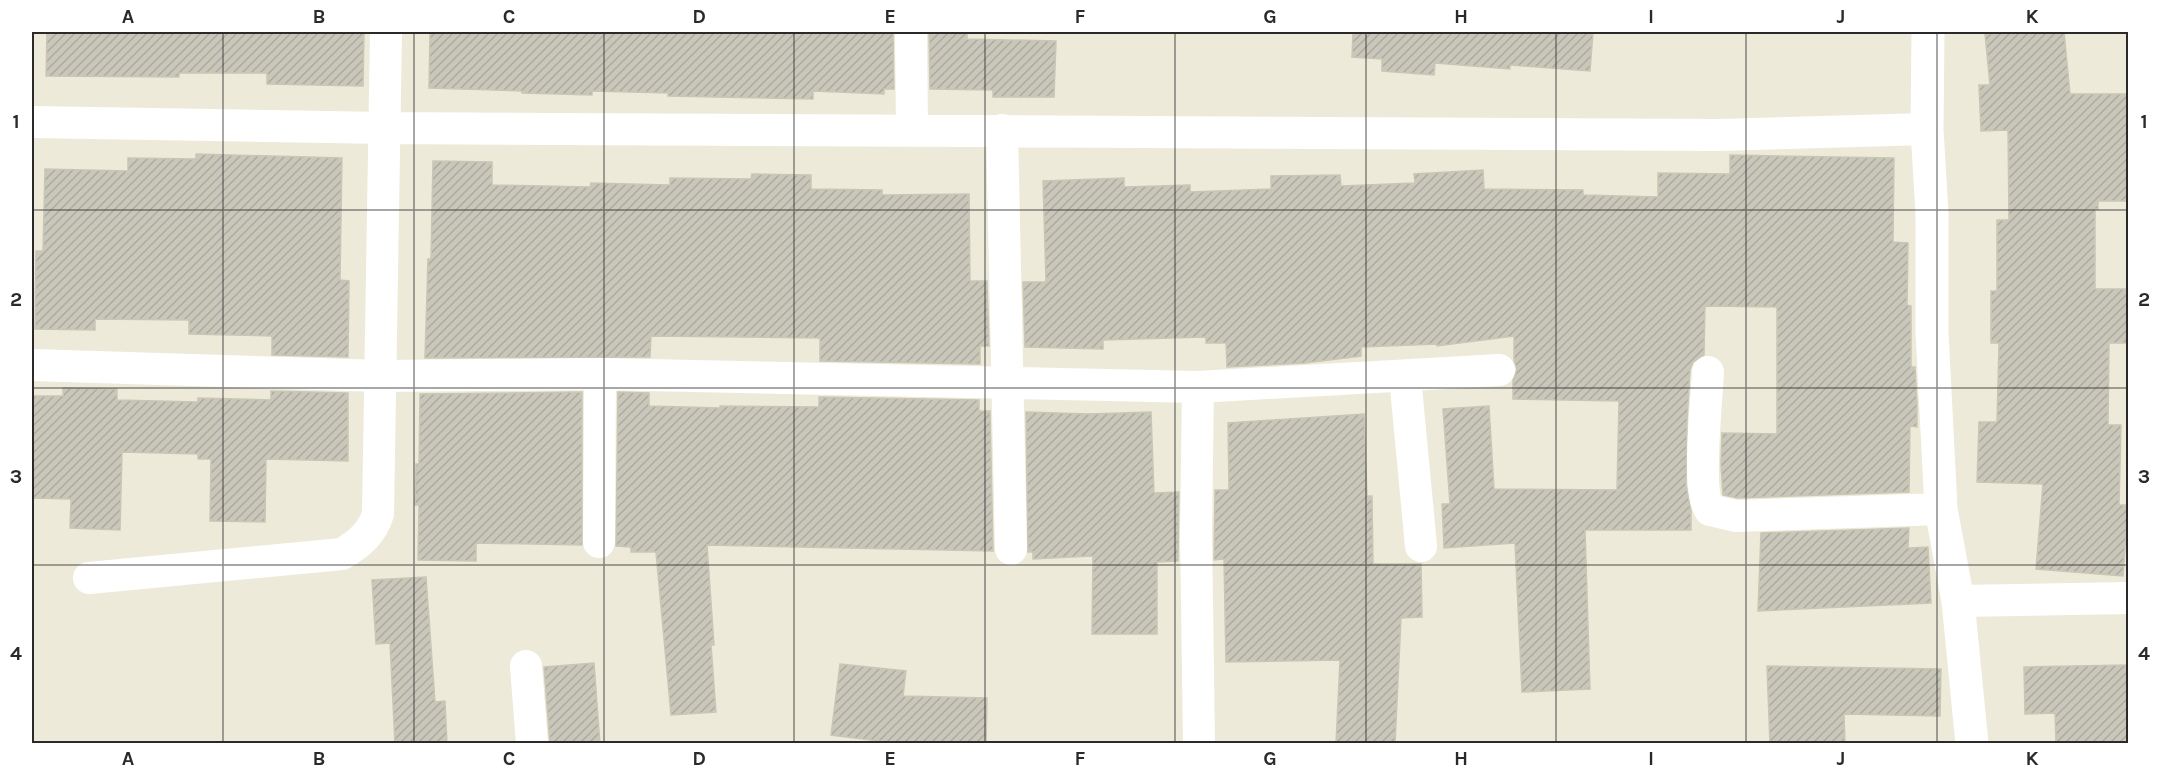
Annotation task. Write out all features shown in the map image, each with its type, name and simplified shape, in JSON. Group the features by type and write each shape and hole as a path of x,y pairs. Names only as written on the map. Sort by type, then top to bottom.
{"main road":[{"path":"1928,32 1927,129 1932,214 1932,332 1941,509 1958,601 1972,744"}],"street":[{"path":"89,578 342,554 355,546 375,526 378,514 386,32"},
{"path":"911,32 912,130"},
{"path":"32,122 384,128 1719,135 1927,129"},
{"path":"1002,130 1011,549"},
{"path":"32,365 381,376 600,374 1198,387 1499,370"},
{"path":"1708,372 1702,476 1705,502 1710,510 1736,516 1941,509"},
{"path":"599,542 600,374"},
{"path":"1405,377 1421,546"},
{"path":"1198,387 1196,531 1199,744"},
{"path":"1958,601 2128,598"},
{"path":"526,666 532,744"}],"building":[{"path":"47,32 364,32 363,86 267,84 267,73 179,73 179,77 46,76"},
{"path":"430,32 893,32 894,89 884,89 884,94 813,91 813,99 668,96 668,93 592,91 592,95 522,93 522,91 429,88"},
{"path":"929,32 967,32 967,39 1056,41 1054,97 993,97 993,90 930,89"},
{"path":"1353,32 1593,32 1590,71 1510,65 1510,69 1435,63 1434,75 1382,71 1382,59 1352,57"},
{"path":"2064,32 2070,94 2128,94 2128,201 2098,201 2098,209 2095,209 2095,289 2128,289 2128,343 2109,343 2108,425 2121,425 2119,505 2128,505 2123,576 2036,569 2043,484 1977,482 1979,422 1997,422 1999,343 1991,343 1991,291 1997,291 1997,220 2009,220 2008,130 1981,131 1979,85 1990,85 1985,34"},
{"path":"196,154 342,158 340,280 349,281 348,357 272,355 272,336 189,334 189,320 95,319 95,330 35,329 36,251 43,251 45,169 128,171 128,158 196,159"},
{"path":"1730,155 1894,158 1893,242 1908,243 1907,305 1911,306 1911,367 1915,367 1917,404 1917,427 1910,426 1909,492 1738,498 1723,495 1722,433 1777,434 1777,307 1705,306 1704,355 1693,362 1690,370 1686,485 1691,511 1691,530 1585,530 1590,689 1522,692 1515,543 1444,548 1442,504 1450,504 1443,409 1489,406 1494,489 1617,490 1619,401 1513,399 1513,380 1517,370 1514,360 1514,336 1437,346 1437,344 1361,347 1361,356 1305,363 1227,367 1226,343 1206,343 1206,337 1103,340 1103,349 1025,347 1023,282 1046,282 1043,181 1124,178 1124,187 1190,185 1190,192 1271,189 1271,176 1340,175 1341,186 1415,183 1414,174 1483,170 1484,189 1583,190 1583,195 1658,197 1658,173 1730,174"},
{"path":"433,161 492,162 492,185 590,187 591,183 670,185 670,178 751,179 752,174 811,175 811,189 882,190 882,195 969,194 970,281 987,281 989,346 980,346 980,364 820,361 820,338 651,336 650,357 425,358 428,259 431,259"},
{"path":"63,388 117,389 117,400 198,402 198,398 271,400 271,391 348,393 348,461 266,459 265,522 210,521 211,459 198,459 198,454 122,452 120,530 70,528 71,499 32,498 32,396 63,396"},
{"path":"582,392 582,545 476,543 476,561 418,560 419,505 415,505 416,464 419,464 420,394"},
{"path":"618,392 649,393 649,406 720,408 720,406 819,407 819,397 979,400 979,411 990,411 993,551 707,545 716,712 671,715 656,552 631,552 631,547 616,546"},
{"path":"1026,412 1088,414 1151,412 1154,493 1179,492 1178,561 1157,562 1157,634 1092,634 1093,556 1033,559 1033,552 1028,552"},
{"path":"1364,414 1367,496 1372,496 1373,564 1421,564 1422,617 1401,618 1395,744 1336,744 1340,660 1226,662 1224,559 1214,560 1215,490 1229,490 1228,423"},
{"path":"1909,528 1908,548 1928,547 1931,603 1758,611 1761,533"},
{"path":"426,577 435,702 445,701 447,744 395,744 390,643 376,644 372,580"},
{"path":"594,663 600,744 550,744 544,667"},
{"path":"840,664 906,671 903,696 987,698 986,744 895,743 831,735"},
{"path":"2128,665 2128,744 2056,744 2055,713 2025,714 2024,667"},
{"path":"1767,666 1941,669 1940,716 1844,714 1845,744 1770,744"}]}
